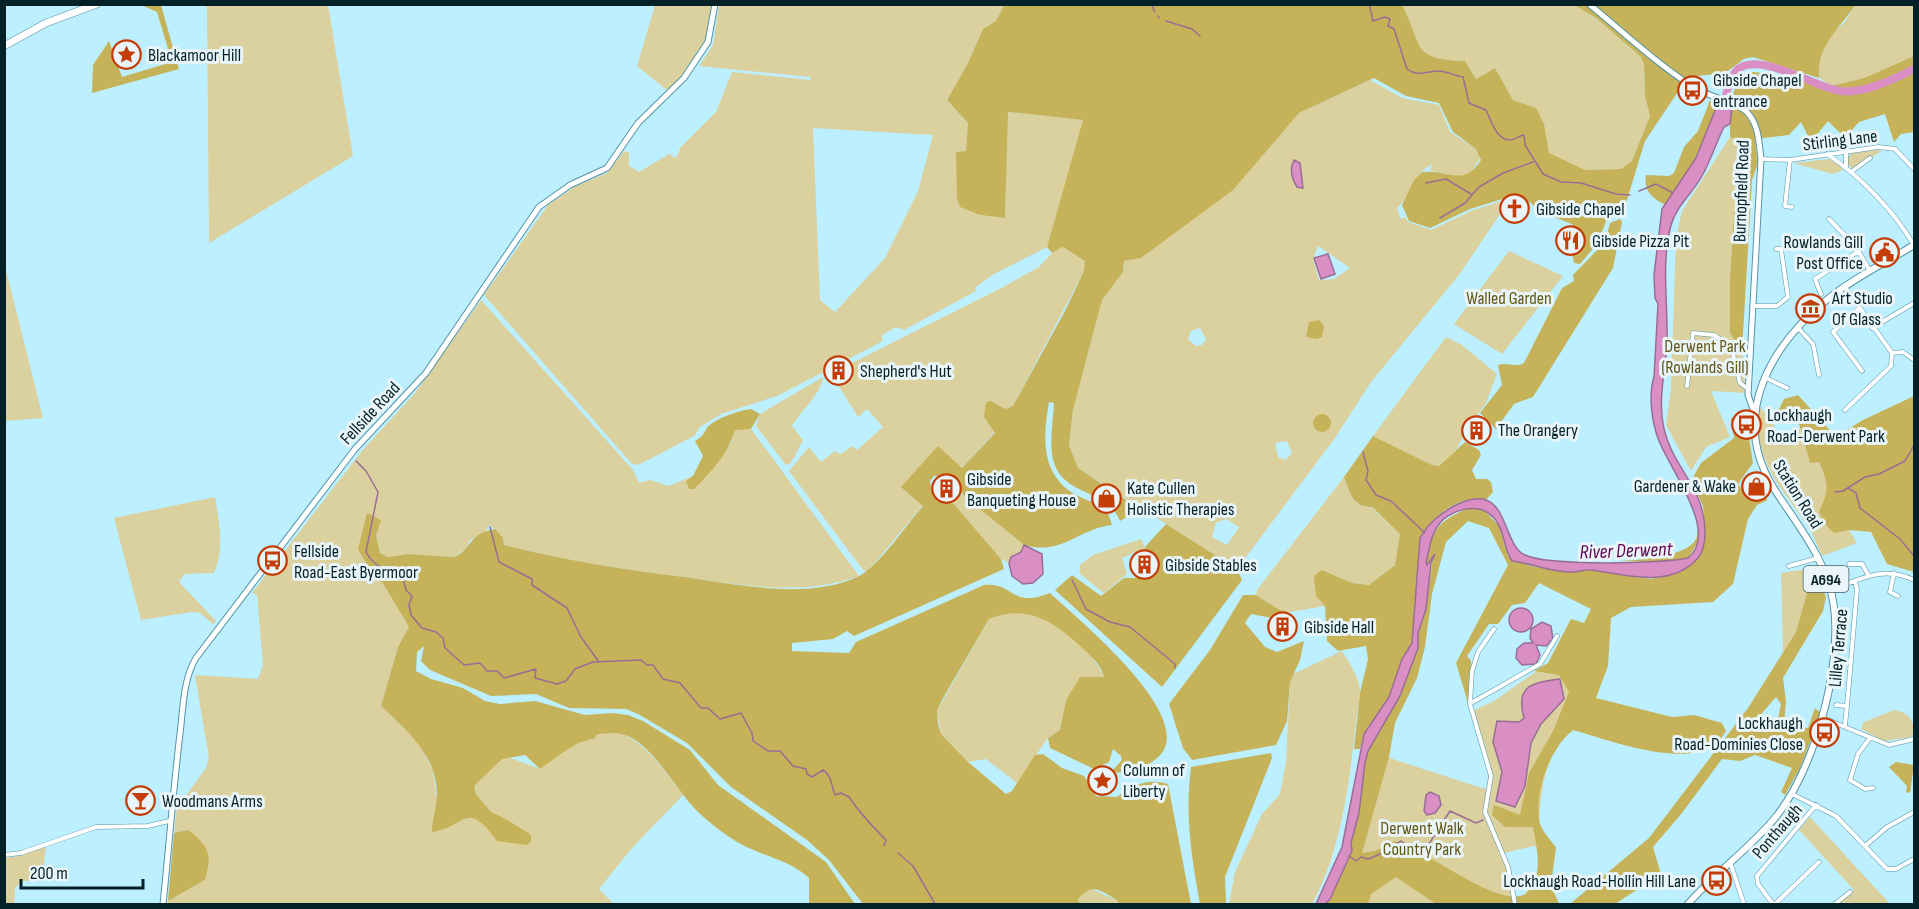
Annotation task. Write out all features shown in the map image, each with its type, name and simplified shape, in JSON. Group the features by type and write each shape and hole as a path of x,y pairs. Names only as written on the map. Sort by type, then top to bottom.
{"highway":[{"path":"4,46 46,23 97,4"}],"main road":[{"name":"Station Road","path":"1823,718 1835,629 1830,590 1818,558 1803,529 1774,488 1760,462 1753,439 1756,401 1784,346 1818,307 1845,287 1914,245"},
{"name":"A694","path":"1688,904 1775,818 1792,794 1823,718"}],"street":[{"name":"Fellside Road","path":"163,904 169,821 188,682 193,663 209,638 287,541 355,449 426,373 539,207 570,185 607,168 638,123 691,70 704,52 711,35 715,4"},
{"name":"Burnopfield Road","path":"1588,4 1653,58 1711,98 1746,111 1755,123 1761,159 1748,392 1754,412"},
{"name":"Stirling Lane","path":"1761,159 1790,160 1879,147 1895,149 1914,169"},
{"path":"1846,151 1846,167"},
{"path":"1826,154 1851,172 1902,225 1914,245"},
{"path":"1851,172 1870,158"},
{"path":"1790,160 1785,206 1792,207"},
{"path":"1829,219 1859,252 1871,272"},
{"path":"1751,306 1777,306 1788,297 1781,249 1776,249"},
{"path":"1821,294 1815,279 1859,252"},
{"path":"1845,287 1892,353 1891,366 1845,410"},
{"path":"1872,328 1914,303"},
{"path":"1859,308 1833,332 1862,371"},
{"path":"1799,328 1813,344 1819,375"},
{"path":"1687,386 1693,333 1714,335 1731,346 1740,383 1756,401"},
{"path":"1892,353 1903,352 1914,360"},
{"path":"1766,378 1787,388"},
{"path":"1789,566 1818,558"},
{"path":"1849,564 1862,564 1869,576"},
{"path":"1830,590 1882,572 1894,573 1914,580"},
{"path":"1894,573 1888,593 1898,596"},
{"name":"Lilley Terrace","path":"1836,705 1847,706 1857,589 1855,582"},
{"path":"1494,629 1478,652 1472,671 1470,703 1491,776 1485,812 1508,867 1515,904"},
{"path":"1470,703 1540,664 1557,636"},
{"path":"1845,725 1847,706"},
{"path":"1823,718 1845,725 1889,745 1914,739"},
{"path":"1870,738 1858,754 1850,780 1865,789 1873,788"},
{"path":"1792,794 1836,816 1887,868 1896,869 1914,859"},
{"name":"Ponthaugh","path":"1774,904 1758,884 1757,876 1816,805"},
{"path":"1865,846 1887,827 1914,812"},
{"path":"4,855 21,853 96,826 148,826 169,821"},
{"path":"1730,862 1744,904"},
{"path":"1774,904 1820,862"},
{"path":"1835,904 1850,892"}],"green space":[{"path":"207,5 328,5 353,156 209,243"},
{"path":"655,5 713,5 707,40 685,73 668,91 637,66"},
{"path":"719,5 1004,5 996,21 983,29 967,65 947,100 968,123 966,152 957,152 960,207 980,215 1005,218 1007,112 1084,120 1047,247 992,275 975,288 976,291 904,330 896,327 881,336 883,341 777,396 721,414 700,427 694,436 638,465 632,464 484,295 548,205 576,186 607,173 624,151 629,153 629,166 639,172 669,154 676,158 681,147 716,112 732,72 811,80 810,77 699,66 713,45","holes":["813,128 933,135 918,191 885,258 835,312 820,300"]},
{"path":"1402,5 1574,5 1596,18 1640,56 1644,64 1645,96 1650,116 1632,161 1622,169 1585,170 1557,159 1549,153 1536,108 1513,100 1495,68 1476,79 1465,61 1447,60 1426,53 1416,40"},
{"path":"1855,5 1914,5 1914,56 1864,78 1832,86 1819,78 1818,69 1827,37 1844,23"},
{"path":"1370,80 1402,98 1439,105 1450,132 1476,149 1481,156 1470,175 1455,176 1430,171 1432,164 1424,170 1397,208 1401,219 1405,217 1408,222 1431,230 1471,211 1511,198 1459,275 1371,382 1335,438 1237,569 1078,468 1069,445 1073,410 1102,300 1123,272 1124,261 1141,258 1299,113","holes":["1318,246 1350,268 1334,279 1319,280 1313,259","1200,328 1206,339 1202,345 1196,346 1188,339 1191,331","1287,441 1292,453 1286,460 1278,457 1275,443","1226,519 1239,527 1227,545 1212,537 1216,523"]},
{"name":"Derwent Park (Rowlands Gill)","path":"1730,137 1741,142 1745,159 1734,213 1730,275 1730,333 1742,351 1746,393 1711,391 1730,437 1706,447 1691,471 1666,425 1671,388 1676,238 1682,211"},
{"path":"1882,151 1853,169 1847,164 1847,158 1852,153"},
{"path":"1829,159 1841,166 1842,171 1832,174 1794,163"},
{"path":"1063,247 1086,261 1084,271 1013,406 984,417 995,432 962,468 937,447 923,505 873,565 867,571 863,570 789,471 809,447 821,462 835,451 840,454 853,446 857,450 883,427 867,409 858,417 832,376 840,377 846,374 844,367 1005,286 1039,267 1052,253"},
{"name":"Walled Garden","path":"1509,251 1563,276 1502,354 1454,324"},
{"path":"5,266 43,418 5,421"},
{"path":"481,300 633,470 639,483 650,480 669,486 693,476 686,486 731,443 735,429 751,429 859,576 837,582 794,588 750,586 639,571 571,560 504,545 503,538 490,525 483,534 470,540 465,549 454,557 408,554 388,557 380,553 376,536 381,520 373,529 382,582 409,627 398,647 381,706 419,743 433,771 437,800 450,820 474,818 492,813 476,794 474,786 500,754 540,769 567,731 620,733 630,738 647,751 683,795 632,848 599,889 614,904 168,904 168,901 205,880 188,830 174,833 177,808 206,768 209,758 195,675 258,679 263,665 257,595 252,593 362,451 415,393"},
{"path":"1446,337 1462,345 1497,374 1485,405 1468,426 1457,449 1439,466 1432,465 1373,436"},
{"path":"823,377 819,390 792,426 803,440 791,463 786,465 756,426 760,414"},
{"path":"1760,407 1773,422 1777,435 1800,429 1810,462 1819,462 1825,476 1827,488 1819,513 1825,524 1849,530 1857,543 1822,556 1810,530 1780,487 1764,458 1758,426"},
{"path":"1344,477 1356,501 1371,507 1400,534 1395,565 1369,585 1352,583 1322,570 1325,606 1284,613 1256,595 1257,590"},
{"path":"959,492 1024,545 1021,552 1011,557 1009,563 1001,559 954,504 948,502"},
{"path":"215,497 220,545 214,573 184,574 179,582 216,621 213,624 200,613 192,612 141,620 114,518"},
{"path":"1141,539 1150,558 1149,569 1140,550 1122,558 1127,574 1104,593 1080,574 1080,565 1093,555"},
{"path":"1814,568 1796,632 1783,653 1781,573"},
{"path":"1016,612 1040,616 1058,626 1087,651 1104,678 1066,700 1060,730 1048,738 1017,783 986,759 968,762 941,734 937,711 989,619"},
{"name":"Derwent Walk Country Park","path":"1571,619 1573,730 1553,754 1548,768 1541,798 1538,845 1504,853 1515,899 1522,897 1534,882 1559,904 1325,904 1330,899 1368,751 1488,790 1491,775 1472,711 1494,701 1548,663"},
{"path":"1342,651 1360,687 1360,696 1343,815 1322,884 1312,904 1229,904 1235,872 1262,814 1280,794 1286,762 1290,682 1293,674"},
{"path":"1894,710 1903,712 1911,719 1914,732 1911,737 1884,741 1861,729 1864,722"},
{"path":"1810,817 1890,904 1838,904 1854,890 1799,830"},
{"path":"46,846 42,881 23,881 15,888 14,904 5,904 4,857 16,857"},
{"path":"1092,889 1118,901 1119,904 1080,904 1078,900 1084,891"}],"shaded area":[{"path":"141,5 161,5 179,69 92,93 93,65 109,41 122,77 172,62 157,12"},
{"path":"1004,5 1402,5 1421,48 1426,53 1447,60 1465,61 1476,79 1495,68 1513,100 1536,108 1544,124 1549,153 1585,170 1621,169 1632,161 1650,116 1645,96 1644,64 1640,56 1596,18 1574,5 1855,5 1825,47 1819,66 1819,78 1753,57 1744,59 1725,73 1688,77 1645,141 1626,203 1613,204 1597,244 1580,264 1574,263 1572,254 1578,239 1572,224 1538,211 1531,203 1512,196 1470,209 1430,228 1409,221 1402,205 1414,180 1422,172 1462,175 1475,168 1481,160 1476,149 1453,132 1439,103 1406,96 1374,78 1299,113 1233,190 1141,258 1124,261 1123,272 1102,300 1073,410 1069,445 1078,468 1140,509 1120,521 1104,502 1064,479 1056,469 1052,455 1054,403 1049,402 1045,441 1046,453 1055,476 1074,494 1107,510 1112,525 1089,531 1060,545 1038,547 1024,545 965,497 948,475 934,476 930,481 932,492 940,500 954,504 1001,559 1004,569 854,636 847,631 833,639 792,643 792,651 849,653 856,642 984,585 1002,587 1020,597 1027,598 1050,593 1111,650 1135,676 1154,702 1166,727 1165,748 1139,771 1110,773 1122,760 1113,749 1109,762 1094,769 1050,748 1048,738 1060,730 1066,700 1080,677 1104,677 1094,659 1068,635 1037,617 1014,613 989,619 937,711 941,734 968,762 1006,794 1012,791 1035,755 1043,754 1062,768 1084,776 1096,796 1117,797 1147,782 1168,784 1191,904 1119,904 1107,894 1092,889 1078,900 1080,904 863,904 829,860 807,840 731,787 687,743 638,714 626,709 569,708 536,694 491,696 430,670 421,661 424,646 417,652 416,671 431,679 463,688 485,701 500,704 535,701 585,715 613,713 628,715 643,721 690,750 718,785 826,862 855,904 809,904 809,878 793,866 739,843 718,829 698,812 643,746 632,738 618,733 597,734 595,738 578,743 540,769 525,755 502,759 474,786 476,794 492,813 531,835 531,841 527,845 497,841 487,828 472,818 432,832 437,794 431,767 426,755 410,734 381,706 398,647 409,627 382,582 368,576 369,568 358,549 367,513 381,520 376,536 380,553 388,557 408,554 454,557 480,534 495,529 503,538 504,545 594,564 749,586 818,588 839,584 859,576 875,564 892,544 923,506 901,487 938,446 962,468 995,433 984,417 986,402 991,401 1005,409 1013,406 1065,311 1084,271 1085,261 1063,247 1052,253 1047,247 1083,120 1008,112 1005,218 980,215 960,207 957,198 956,152 966,151 968,123 947,100 967,65 983,29 996,21"},
{"path":"1914,56 1914,65 1874,84 1852,89 1832,86 1864,78"},
{"path":"1753,72 1850,92 1889,84 1914,73 1914,132 1901,134 1894,142 1885,114 1859,122 1845,138 1828,121 1811,142 1801,122 1789,135 1755,139 1758,163 1752,180 1742,351 1730,333 1730,277 1734,213 1745,159 1741,142 1730,137 1730,120 1731,103 1736,86 1746,73"},
{"path":"1710,100 1718,103 1703,143 1682,181 1665,205 1656,200 1647,190 1646,175 1669,176 1674,173 1684,147 1698,131"},
{"path":"1718,103 1732,107 1730,124 1724,127 1702,176 1674,218 1666,254 1667,340 1662,418 1668,443 1700,503 1705,532 1702,552 1687,568 1662,577 1633,577 1589,570 1562,572 1512,561 1498,523 1488,513 1464,509 1442,521 1433,535 1426,563 1427,565 1435,554 1431,563 1426,609 1418,633 1418,648 1400,696 1368,751 1359,813 1351,843 1352,851 1330,899 1325,904 1316,904 1342,847 1364,734 1389,697 1402,659 1412,643 1420,538 1436,518 1456,505 1473,499 1486,500 1495,506 1517,549 1525,555 1538,559 1606,563 1675,560 1688,558 1696,547 1699,534 1696,518 1654,426 1651,392 1654,377 1658,304 1655,298 1654,275 1662,209 1696,158"},
{"path":"1294,160 1300,163 1303,188 1297,187 1293,177 1291,170"},
{"path":"1620,219 1622,222 1613,268 1533,397 1514,404 1496,429 1480,413 1502,385 1498,365 1524,363 1562,288 1574,281 1573,275 1605,242 1610,223"},
{"path":"1328,254 1335,274 1321,279 1314,258"},
{"path":"1319,320 1324,326 1322,337 1318,339 1306,337 1309,322"},
{"path":"1798,395 1836,437 1861,421 1914,396 1914,572 1887,564 1871,532 1849,530 1834,533 1825,524 1819,512 1825,498 1826,482 1819,462 1810,463 1796,413 1778,411 1784,399"},
{"path":"751,409 760,414 751,429 735,430 719,462 694,489 689,489 686,481 693,476 703,456 695,441 715,421"},
{"path":"1322,414 1328,417 1331,423 1328,429 1322,432 1316,429 1313,423 1316,417"},
{"path":"1741,416 1746,419 1753,463 1738,484 1743,491 1760,494 1768,500 1757,505 1748,519 1733,584 1713,602 1631,607 1611,618 1608,666 1596,698 1672,717 1694,715 1722,723 1726,731 1719,740 1714,745 1700,751 1684,754 1645,750 1573,730 1565,738 1551,758 1542,783 1538,808 1541,827 1556,848 1551,885 1559,904 1436,904 1396,877 1371,894 1368,904 1325,904 1352,851 1351,843 1359,813 1368,751 1400,696 1418,648 1418,633 1426,609 1433,557 1427,565 1426,563 1434,534 1442,523 1460,512 1476,508 1483,509 1499,526 1508,556 1530,566 1573,572 1585,569 1651,579 1678,571 1693,562 1705,529 1703,506 1691,481 1701,463 1734,438 1731,418","holes":["1468,521 1489,528 1508,565 1456,663 1468,703 1470,704 1471,661 1467,656 1489,624 1498,624 1512,605 1525,603 1539,583 1591,609 1584,623 1571,619 1548,663 1534,671 1559,675 1569,692 1553,731 1529,773 1520,815 1494,805 1492,815 1505,827 1533,827 1538,862 1535,879 1526,894 1513,896 1480,886 1409,846 1395,841 1375,851 1362,853 1389,757 1395,723 1417,678 1425,647 1432,594 1446,542"]},
{"path":"1373,436 1432,465 1439,466 1465,442 1479,450 1481,455 1472,470 1476,479 1487,479 1491,482 1493,492 1486,500 1467,500 1448,508 1431,522 1420,538 1412,643 1389,697 1364,734 1360,749 1354,749 1360,693 1368,659 1366,646 1338,651 1327,641 1325,606 1316,596 1314,576 1322,570 1352,583 1369,585 1395,565 1400,534 1372,507 1360,504 1353,498 1344,477"},
{"path":"1166,524 1237,569 1242,580 1162,687 1055,590 1072,575 1101,596 1124,578 1135,578 1150,567 1145,547"},
{"path":"1697,525 1699,541 1688,558 1667,562 1619,561 1661,556 1683,550 1696,539"},
{"path":"1024,545 1042,554 1043,574 1033,583 1023,584 1012,576 1009,563 1011,557 1021,552"},
{"path":"1814,568 1826,597 1823,611 1783,678 1786,701 1784,724 1777,723 1781,704 1776,697 1757,719 1761,731 1779,727 1808,728 1815,708 1821,713 1800,768 1785,795 1781,792 1792,768 1755,755 1740,761 1722,759 1682,813 1653,847 1661,874 1615,904 1570,904 1649,838 1748,708 1796,632"},
{"path":"1243,595 1256,595 1286,614 1277,619 1251,614 1245,623 1265,647 1277,652 1304,641 1300,660 1290,682 1287,721 1276,745 1192,760 1183,748 1169,704 1210,650"},
{"path":"1521,608 1526,609 1532,615 1532,625 1526,631 1521,632 1516,631 1510,625 1509,620 1510,615 1516,609"},
{"path":"1542,622 1551,626 1553,639 1546,646 1536,645 1540,655 1536,664 1522,665 1516,658 1517,649 1524,643 1533,643 1530,638 1531,629"},
{"path":"1560,679 1564,699 1541,724 1531,743 1525,786 1515,807 1496,801 1502,772 1493,742 1497,721 1519,722 1524,718 1522,699 1524,692 1534,684"},
{"path":"1271,753 1272,758 1225,877 1226,904 1200,904 1190,836 1191,767"},
{"path":"1896,762 1914,765 1910,793 1906,792 1907,786 1889,767"},
{"path":"1430,792 1439,796 1441,805 1435,813 1427,815 1424,811 1426,795"},
{"path":"188,830 205,846 208,864 205,880 168,901 174,833"}],"waterway":[{"path":"1151,4 1155,12"},
{"path":"1369,4 1373,21 1385,17 1390,19 1388,26 1394,29 1407,69 1418,73 1440,71 1463,77 1469,103 1486,110 1501,137 1512,140 1524,135 1525,145 1543,174 1561,182 1581,183 1616,194 1630,195"},
{"path":"1166,21 1192,29 1200,36"},
{"name":"River Derwent","path":"1723,114 1730,81 1736,71 1746,65 1758,64 1772,67 1840,91 1859,90 1879,85 1914,69"},
{"path":"1440,218 1465,203 1479,187 1503,173 1533,162"},
{"path":"1426,183 1446,179 1471,194"},
{"path":"1639,191 1656,184 1673,193"},
{"path":"1835,492 1843,491 1865,477 1879,474 1905,461 1914,445"},
{"path":"1363,452 1368,471 1366,480 1376,495 1391,501 1425,533"},
{"path":"356,461 366,471 378,492 366,552 381,568 402,575 406,590 412,596 409,605 411,615 422,628 436,632 443,638 445,648 464,665 480,663 487,671 497,671 504,678 536,669 535,678 557,684 566,681 575,669 593,662 641,660 647,665 653,665 663,679 680,683 701,708 708,708 720,719 741,713 752,733 753,741 768,751 780,751 793,766 806,769 807,774 812,777 823,770 826,772 835,795 841,793 849,797 886,840 884,846"},
{"path":"1848,488 1856,493 1860,508 1900,539 1914,556"},
{"path":"490,527 499,562 532,579 532,585 567,608 581,637 599,662"},
{"path":"1072,580 1086,609 1110,622 1130,627 1175,664 1175,668"},
{"path":"1349,856 1356,861 1361,857 1368,859 1401,841 1422,855 1450,811 1476,823 1483,820"},
{"path":"898,853 913,866 935,904"}],"place":[{"name":"Blackamoor Hill","path":"127,55"},
{"name":"Gibside Chapel entrance","path":"1692,90"},
{"name":"Gibside Chapel","path":"1515,209"},
{"name":"Gibside Pizza Pit","path":"1571,241"},
{"name":"Rowlands Gill Post Office","path":"1884,252"},
{"name":"Art Studio Of Glass","path":"1811,308"},
{"name":"Shepherd's Hut","path":"839,371"},
{"name":"Lockhaugh Road-Derwent Park","path":"1746,425"},
{"name":"The Orangery","path":"1477,430"},
{"name":"Gardener & Wake","path":"1757,486"},
{"name":"Gibside Banqueting House","path":"946,489"},
{"name":"Kate Cullen Holistic Therapies","path":"1106,498"},
{"name":"Fellside Road-East Byermoor","path":"273,561"},
{"name":"Gibside Stables","path":"1144,565"},
{"name":"Gibside Hall","path":"1283,627"},
{"name":"Lockhaugh Road-Dominies Close","path":"1824,733"},
{"name":"Column of Liberty","path":"1102,780"},
{"name":"Woodmans Arms","path":"141,801"},
{"name":"Lockhaugh Road-Hollin Hill Lane","path":"1717,881"}]}
